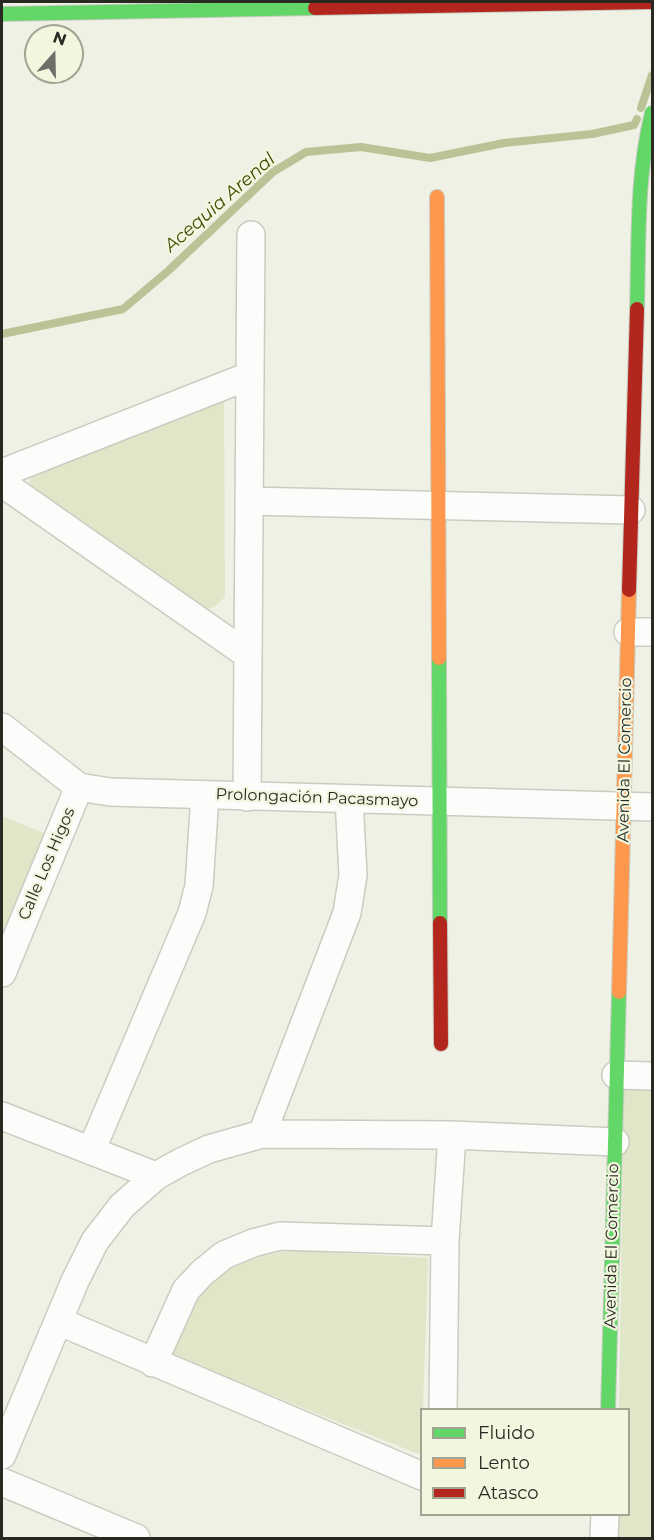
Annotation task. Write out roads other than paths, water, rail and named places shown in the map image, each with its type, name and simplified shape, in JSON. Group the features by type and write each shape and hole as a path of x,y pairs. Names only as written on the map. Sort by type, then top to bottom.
{"street":[{"path":"2,14 209,6 652,2"},
{"name":"Avenida El Comercio","path":"608,1408 624,807 640,632 631,510 644,351 646,189 644,146 652,113"},
{"path":"437,197 441,1044"},
{"path":"247,797 251,235"},
{"path":"2,473 249,376"},
{"path":"2,483 248,655"},
{"path":"249,501 631,510"},
{"name":"Prolongación Pacasmayo","path":"2,727 79,787 110,792 652,807"},
{"name":"Calle Los Higos","path":"2,974 79,787"},
{"path":"91,1151 192,913 200,886 205,795"},
{"path":"262,1134 347,913 353,875 349,799"},
{"path":"616,1076 652,1076"},
{"path":"2,1116 156,1176"},
{"path":"2,1455 58,1320 95,1241 122,1206 156,1176 209,1149 262,1134 452,1135 615,1142"},
{"path":"443,1408 445,1241 452,1135"},
{"path":"153,1363 186,1290 224,1255 252,1243 280,1236 445,1241"},
{"path":"58,1320 153,1363 420,1475"},
{"path":"2,1482 135,1539"},
{"path":"604,1539 605,1516"}],"waterway":[{"name":"Acequia Arenal","path":"641,108 652,75"},
{"name":"Acequia Arenal","path":"2,334 123,309 168,271 273,172 306,152 361,147 430,158 504,143 592,134 634,125 637,119"}]}
